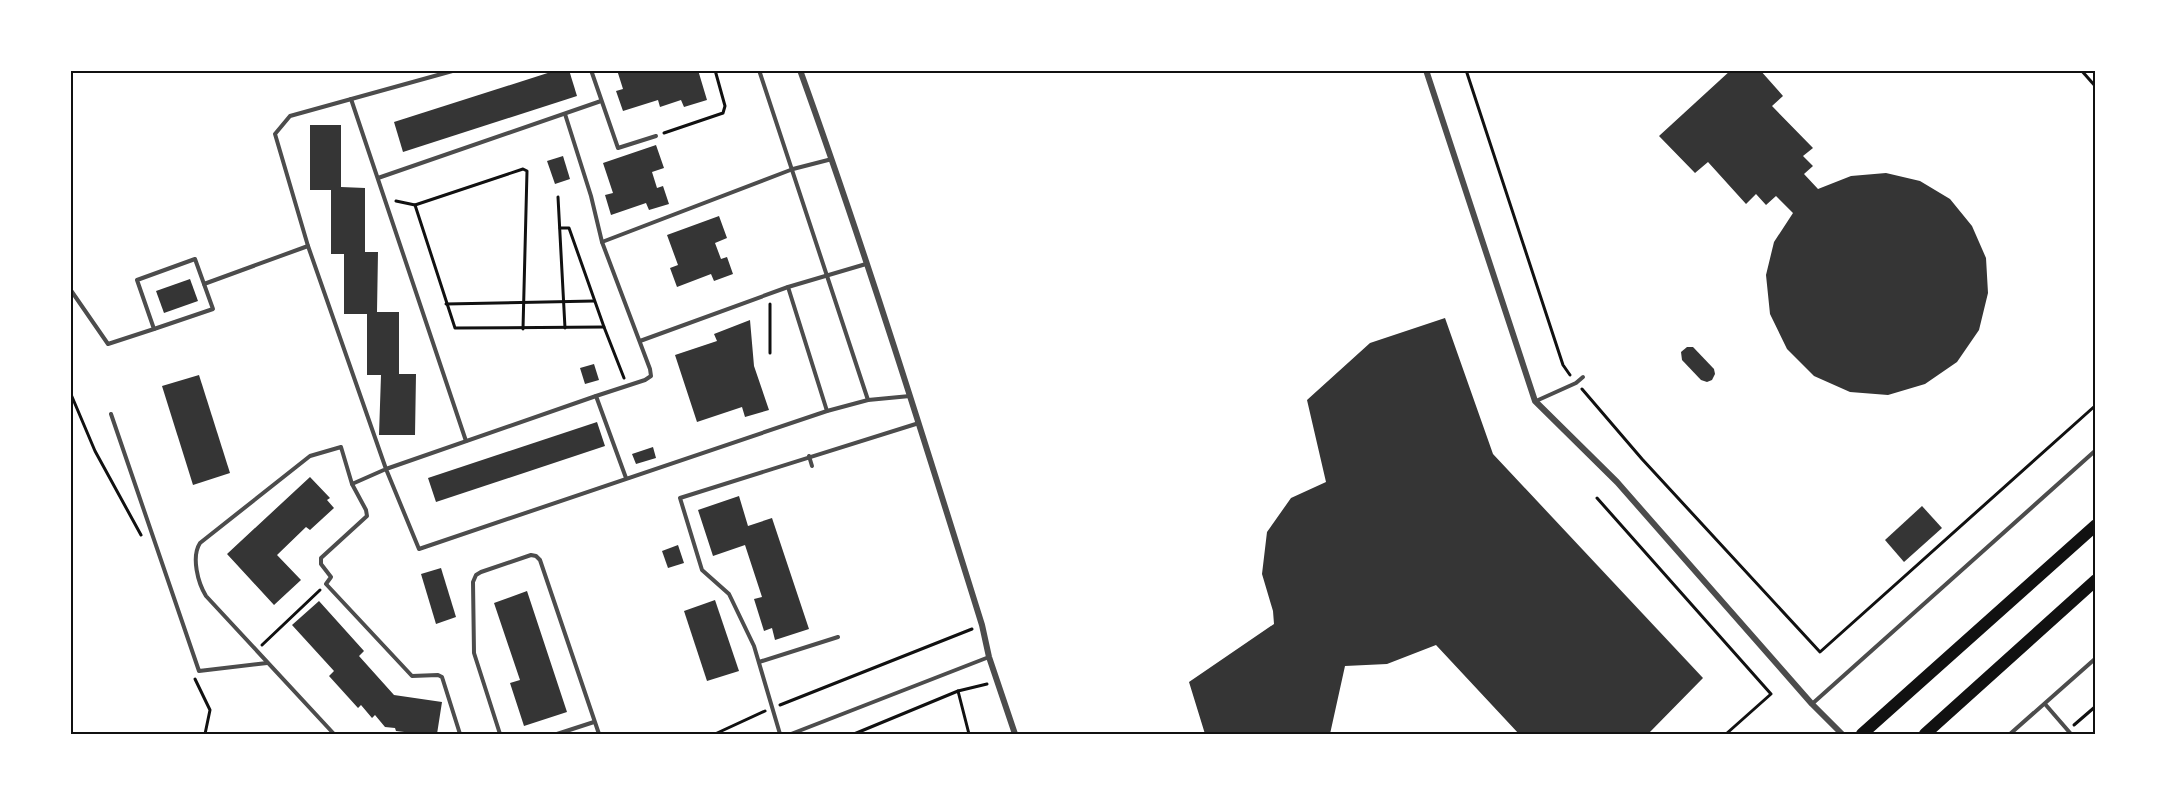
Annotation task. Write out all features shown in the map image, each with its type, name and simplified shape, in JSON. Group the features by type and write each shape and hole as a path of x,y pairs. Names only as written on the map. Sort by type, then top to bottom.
{"main road":[{"path":"1862,735 2096,525"},
{"path":"1925,735 2096,580"}],"street":[{"path":"800,70 832,159 919,423 982,625 989,657 1016,735"},
{"path":"1426,70 1535,401 1617,482 1812,704 1842,735"}],"lane":[{"path":"456,70 290,116 275,134 308,246 386,469 419,549 827,411 868,400 910,396"},
{"path":"591,70 618,148 656,136"},
{"path":"759,70 868,400"},
{"path":"351,99 466,441"},
{"path":"378,178 601,101"},
{"path":"352,484 386,469 651,376 602,242 591,196 565,114"},
{"path":"602,242 793,169 832,159"},
{"path":"204,284 308,246"},
{"path":"70,289 108,344 154,329 213,309 195,259 137,280 154,329"},
{"path":"640,341 788,287 866,264"},
{"path":"788,287 827,411"},
{"path":"1535,401 1583,377"},
{"path":"596,396 626,478"},
{"path":"111,414 198,671 268,663"},
{"path":"780,735 754,646 729,594 702,570 680,498 919,423"},
{"path":"333,735 201,589 196,549 200,543 310,456 340,447 352,484 367,516 321,558 321,564 331,577 326,584 412,676 438,675 442,677 460,735"},
{"path":"1812,704 2096,450"},
{"path":"809,456 812,466"},
{"path":"500,735 474,653 473,582 476,575 481,572 531,555 540,560 598,735"},
{"path":"759,663 838,637"},
{"path":"791,735 989,657"},
{"path":"2010,735 2096,658"},
{"path":"2045,704 2070,732"},
{"path":"557,735 594,722"}],"path":[{"path":"656,136 723,113 725,106 715,70"},
{"path":"1466,70 1563,365 1642,459 1820,652 2096,405"},
{"path":"2081,70 2096,87"},
{"path":"386,199 415,205 523,169 527,171 523,329"},
{"path":"558,197 565,328"},
{"path":"415,205 455,328 604,327"},
{"path":"560,228 569,228 627,386"},
{"path":"770,294 770,353"},
{"path":"446,304 595,301"},
{"path":"70,392 95,451 144,541"},
{"path":"1597,498 1771,694 1726,735"},
{"path":"256,651 326,584"},
{"path":"715,735 772,707 973,628"},
{"path":"192,674 210,710 205,735"},
{"path":"854,735 958,691 999,681"},
{"path":"958,691 969,735"},
{"path":"2070,732 2096,706"}],"building":[{"path":"557,70 569,70 577,96 403,152 394,122"},
{"path":"617,70 698,70 707,100 684,107 681,100 660,107 658,100 623,111 616,91 623,89"},
{"path":"1731,70 1760,70 1783,96 1772,106 1813,148 1803,156 1813,166 1804,174 1818,189 1851,176 1886,173 1920,181 1950,199 1972,226 1986,258 1988,293 1979,330 1957,362 1925,384 1888,395 1850,392 1814,376 1787,349 1770,314 1766,275 1774,242 1793,213 1776,196 1766,205 1756,194 1746,204 1708,162 1695,173 1659,136"},
{"path":"310,125 341,125 341,187 365,188 365,252 378,252 377,312 399,312 399,374 416,374 415,435 379,435 381,375 367,375 367,314 344,314 344,254 331,254 331,190 310,190"},
{"path":"656,145 664,168 652,172 657,188 663,186 669,204 649,210 646,203 611,215 605,195 613,193 603,163"},
{"path":"563,156 570,179 555,184 547,161"},
{"path":"719,216 727,238 715,243 721,259 727,257 733,274 714,281 711,274 677,287 670,268 678,265 667,235"},
{"path":"190,279 198,301 164,313 156,291"},
{"path":"1445,318 1493,454 1703,678 1648,734 1519,734 1436,645 1387,664 1345,666 1330,734 1205,734 1189,682 1274,624 1273,611 1262,574 1267,532 1291,498 1326,482 1307,400 1370,343"},
{"path":"750,320 754,366 769,410 745,417 742,407 697,422 675,355 717,341 714,334"},
{"path":"1687,347 1693,347 1714,369 1715,374 1712,380 1707,382 1701,380 1682,360 1681,352"},
{"path":"594,364 599,380 585,384 580,368"},
{"path":"199,375 230,473 193,485 162,386"},
{"path":"597,422 605,446 436,502 428,478"},
{"path":"653,447 656,458 636,464 632,454"},
{"path":"310,477 330,498 327,500 334,508 310,530 306,527 277,555 301,580 274,605 227,554"},
{"path":"739,496 748,526 772,518 809,629 775,640 772,628 764,631 754,599 762,597 745,545 713,556 698,510"},
{"path":"1922,506 1942,528 1904,562 1885,540"},
{"path":"678,545 684,563 668,568 662,551"},
{"path":"441,568 456,617 436,624 421,574"},
{"path":"527,591 567,712 524,726 510,683 520,680 494,603"},
{"path":"715,600 739,671 707,681 684,611"},
{"path":"319,601 364,651 359,656 394,695 442,702 437,734 396,731 395,728 385,727 375,715 372,718 361,705 358,708 329,676 334,671 292,625"}]}
